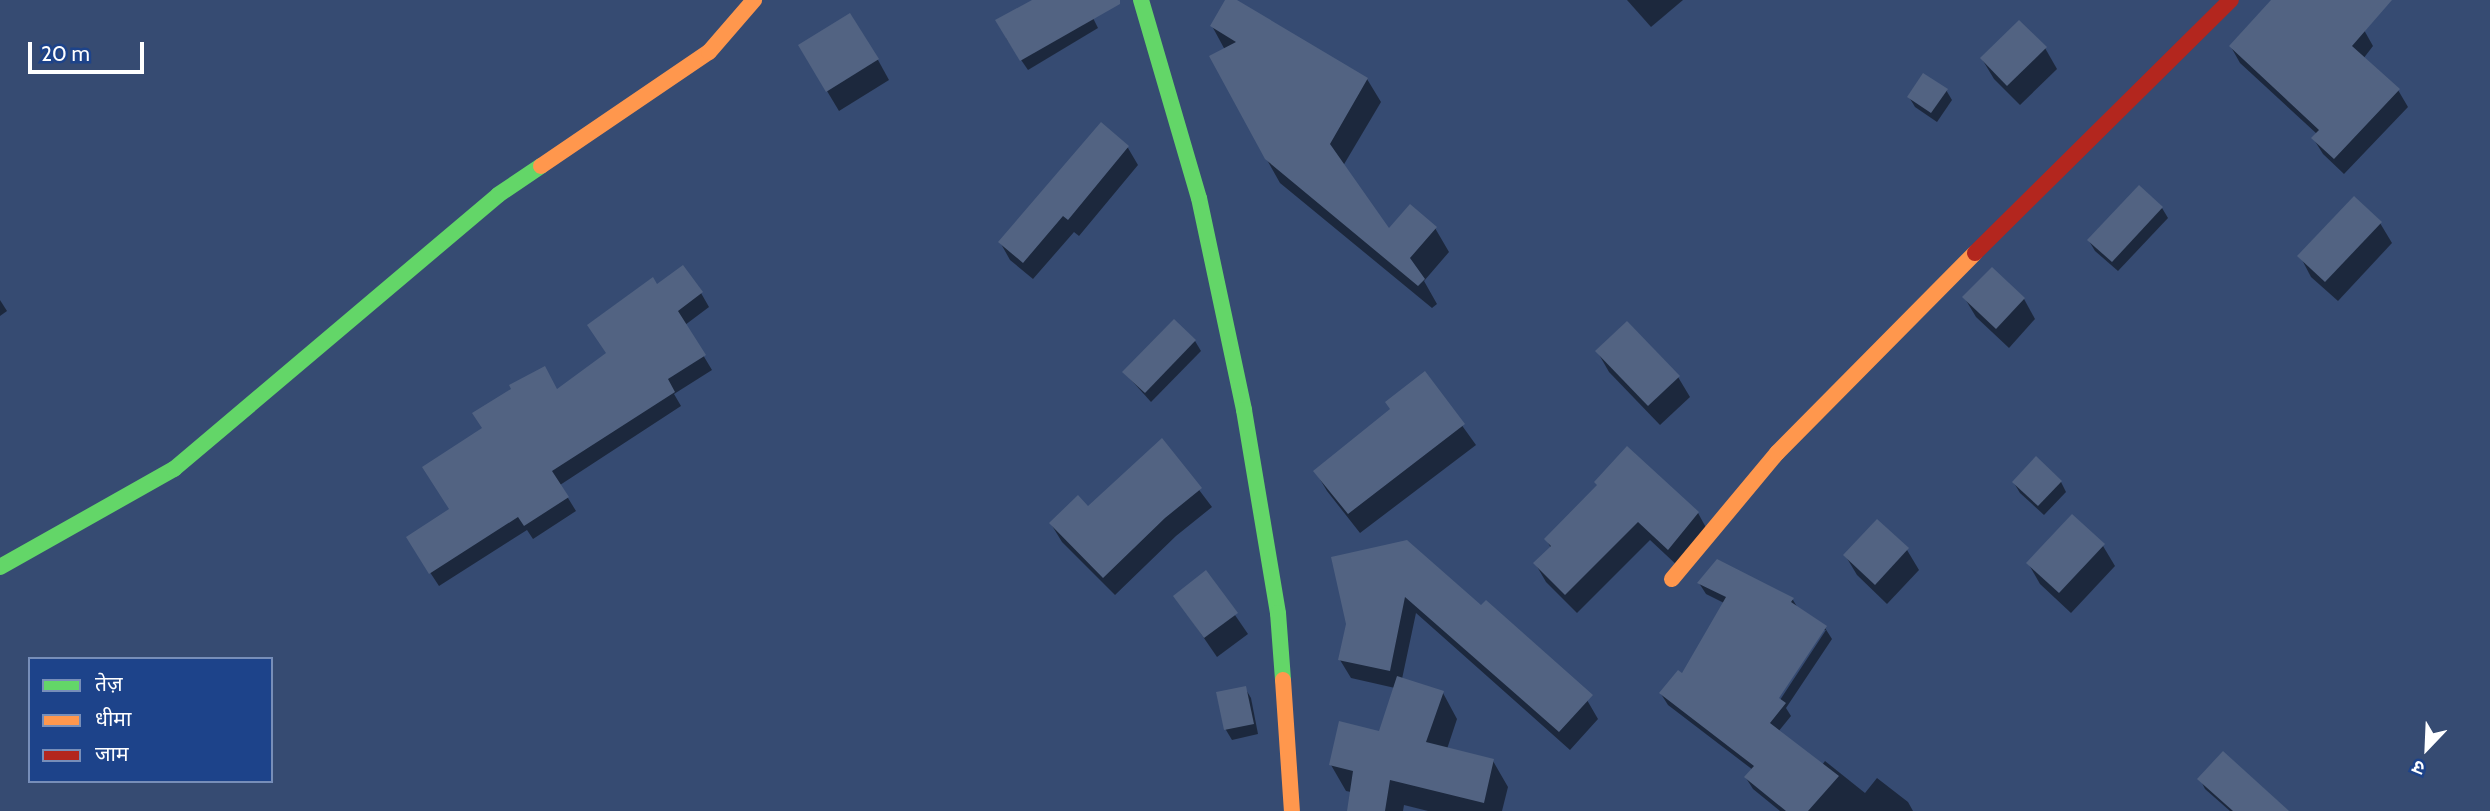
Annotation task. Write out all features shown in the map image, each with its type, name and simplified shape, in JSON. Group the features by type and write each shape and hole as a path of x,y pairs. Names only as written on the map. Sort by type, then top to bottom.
{"street":[{"path":"0,567 174,469 498,195 709,52 754,0"},
{"path":"1141,0 1199,198 1244,410 1278,613 1292,811"},
{"path":"1672,579 1777,453 2027,200 2231,0"}],"building":[{"path":"1032,0 1120,0 1120,4 1020,61 995,20"},
{"path":"1225,0 1237,0 1368,78 1330,144 1389,228 1410,204 1437,227 1410,258 1425,279 1418,286 1265,159 1209,56 1236,42 1210,26"},
{"path":"2271,0 2392,0 2352,46 2400,89 2334,159 2311,138 2319,130 2229,46"},
{"path":"850,13 879,59 826,92 798,45"},
{"path":"2019,20 2047,47 2007,86 1980,58"},
{"path":"1923,73 1948,89 1931,113 1907,97"},
{"path":"1101,122 1129,146 1068,220 1063,216 1023,263 998,242"},
{"path":"2139,185 2163,207 2112,262 2087,240"},
{"path":"2354,196 2382,222 2325,282 2297,256"},
{"path":"683,265 703,292 678,311 706,355 668,379 675,392 552,471 569,497 524,526 518,517 429,574 406,537 449,509 422,467 482,428 472,413 511,389 509,385 545,366 557,389 606,353 587,325 653,277 657,284"},
{"path":"1992,267 2025,298 1996,329 1962,297"},
{"path":"1174,319 1196,340 1145,393 1122,372"},
{"path":"1627,321 1680,376 1648,406 1595,351"},
{"path":"1425,371 1465,424 1348,514 1313,471 1390,409 1385,402"},
{"path":"1162,438 1202,488 1165,518 1103,578 1049,523 1078,495 1088,506"},
{"path":"1627,446 1699,512 1668,550 1638,522 1565,595 1533,563 1551,546 1544,539 1597,485 1594,482"},
{"path":"2036,456 2062,481 2038,506 2012,482"},
{"path":"2072,514 2105,544 2059,593 2026,563"},
{"path":"1877,519 1909,548 1875,585 1843,555"},
{"path":"1407,540 1481,605 1486,600 1593,695 1559,732 1405,597 1390,671 1338,660 1346,624 1331,557"},
{"path":"1717,559 1794,598 1791,602 1827,626 1779,698 1786,703 1770,723 1839,776 1808,811 1786,811 1744,777 1754,766 1659,693 1678,670 1682,673 1726,597 1697,583"},
{"path":"1206,570 1238,613 1204,638 1173,596"},
{"path":"1397,676 1444,691 1426,742 1494,759 1484,803 1390,780 1385,811 1347,811 1353,771 1329,765 1339,721 1379,731"},
{"path":"1246,686 1254,724 1224,730 1216,692"},
{"path":"2223,751 2289,811 2233,811 2197,779"}],"traffic: fast":[{"path":"1141,0 1199,198 1244,410 1278,613 1283,680"},
{"path":"0,567 174,469 498,195 541,166"}],"traffic: slow":[{"path":"541,166 709,52 754,0"},
{"path":"1672,579 1777,453 1975,253"},
{"path":"1283,680 1292,811"}],"traffic: jam":[{"path":"1975,253 2231,0"}]}
